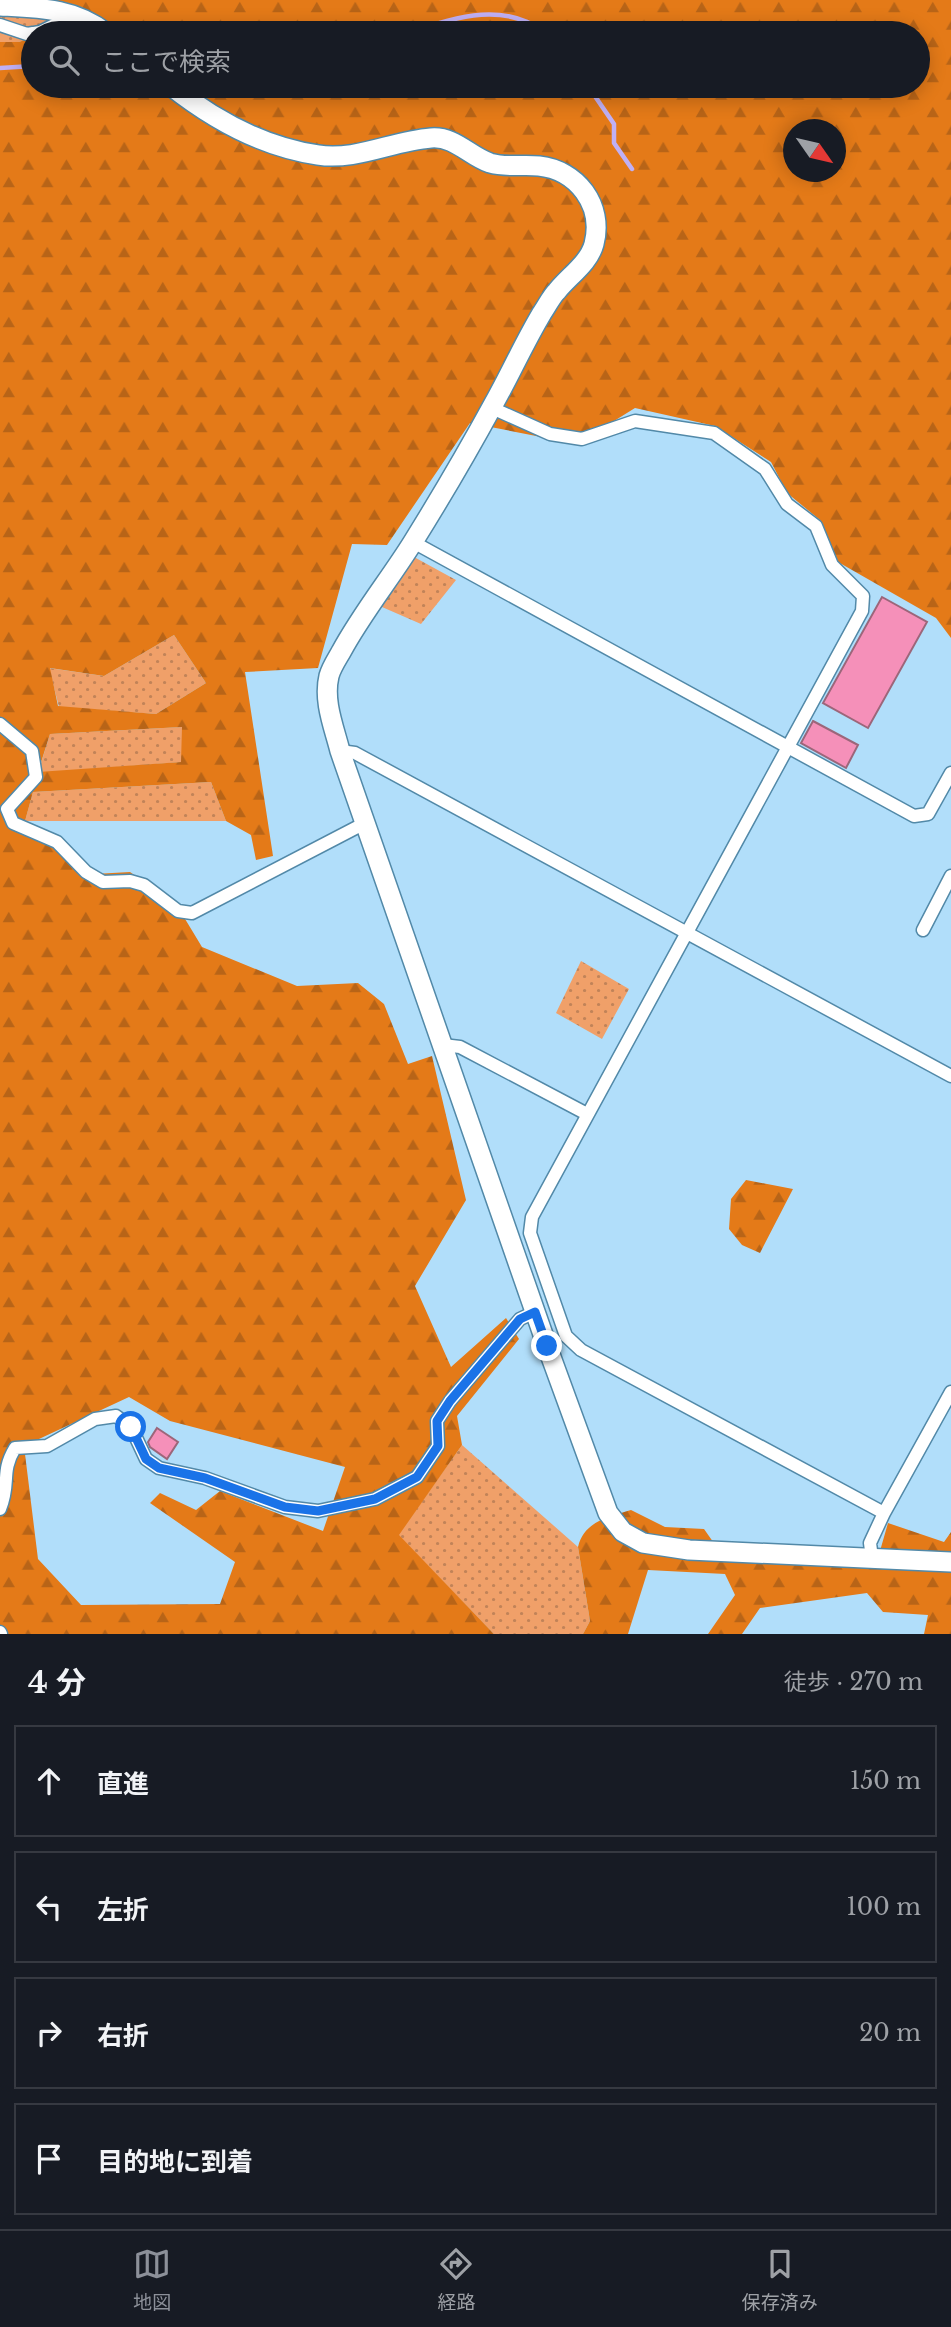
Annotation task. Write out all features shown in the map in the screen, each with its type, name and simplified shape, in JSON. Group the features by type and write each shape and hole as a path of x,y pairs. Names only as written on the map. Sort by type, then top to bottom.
{"street":[{"path":"0,6 47,8 88,21"},
{"path":"62,21 74,15"},
{"path":"0,25 21,32"},
{"path":"188,98 218,119 284,148 319,155 343,156 432,138 455,142 486,161 505,167 536,165 555,168 573,179 590,198 595,217 594,244 584,262 556,291 541,315 492,408 413,542 349,637 329,675 327,702 340,751 367,822 535,1312 608,1513 623,1532 643,1543 689,1550 951,1562"},
{"path":"492,408 550,434 582,439 635,421 714,433 765,469 787,504 816,526 832,565 863,596 862,611 532,1217 530,1233 566,1336 581,1350 884,1513"},
{"path":"413,542 914,816 928,814 951,773"},
{"path":"0,724 32,751 36,777 7,808 13,823 57,842 86,872 103,882 130,881 144,885 178,911 192,913 367,822"},
{"path":"340,751 355,753 951,1076"},
{"path":"923,930 951,876"},
{"path":"443,1045 460,1047 587,1114"},
{"path":"0,1509 5,1495 1,1474 4,1459 15,1448 47,1446 95,1419 116,1416 131,1427 146,1459 159,1468 205,1478 285,1507 318,1511 375,1499 417,1477 438,1446 437,1421 450,1401 520,1319 535,1312"},
{"path":"872,1558 870,1543 884,1513 951,1392"}],"shaded area":[{"path":"0,0 73,5 75,21 21,21 21,41 0,42"},
{"path":"414,557 456,580 421,624 382,607"},
{"path":"174,635 206,683 156,714 59,707 49,668 104,676"},
{"path":"182,727 182,762 38,773 50,734"},
{"path":"211,782 226,821 25,821 33,792"},
{"path":"581,961 629,989 602,1039 556,1013"},
{"path":"462,1445 578,1547 590,1621 583,1634 494,1634 398,1535"}],"green space":[{"path":"11,0 951,0 951,638 936,618 838,562 820,520 787,493 771,462 715,426 635,408 577,444 470,423 387,545 352,544 318,668 245,672 273,856 256,860 251,835 226,821 211,782 33,792 25,821 94,874 130,872 176,904 202,947 297,986 358,983 384,1004 408,1064 432,1056 466,1200 415,1286 451,1367 506,1318 519,1339 457,1416 462,1445 399,1535 494,1634 0,1634 0,42 21,41 21,98 930,98 930,21 75,21 73,5","holes":["174,635 206,683 156,714 58,706 50,668 104,676","182,727 181,762 38,772 50,734","129,1397 170,1421 345,1467 323,1531 220,1491 196,1510 160,1493 150,1503 235,1562 220,1604 81,1605 38,1559 24,1446"]},
{"path":"746,1180 793,1189 760,1253 742,1245 729,1229 731,1199"},
{"path":"631,1510 665,1527 704,1529 723,1556 876,1565 888,1523 944,1542 951,1532 951,1634 924,1634 928,1615 883,1612 867,1593 760,1608 742,1634 708,1634 735,1595 725,1574 648,1570 628,1634 583,1634 590,1621 578,1547 581,1538 598,1521"}],"building":[{"path":"882,597 927,622 868,728 823,703"},
{"path":"813,721 858,745 846,768 801,743"},
{"path":"157,1428 178,1442 167,1459 150,1447 148,1442"}],"waterway":[{"path":"446,21 478,15 512,17 523,21"},
{"path":"0,68 21,67"},
{"path":"596,98 614,124 614,143 632,169"}],"route":[{"path":"131,1427 146,1459 159,1468 205,1478 285,1507 318,1511 375,1499 417,1477 438,1446 437,1421 450,1401 520,1319 535,1312 547,1346"}]}
